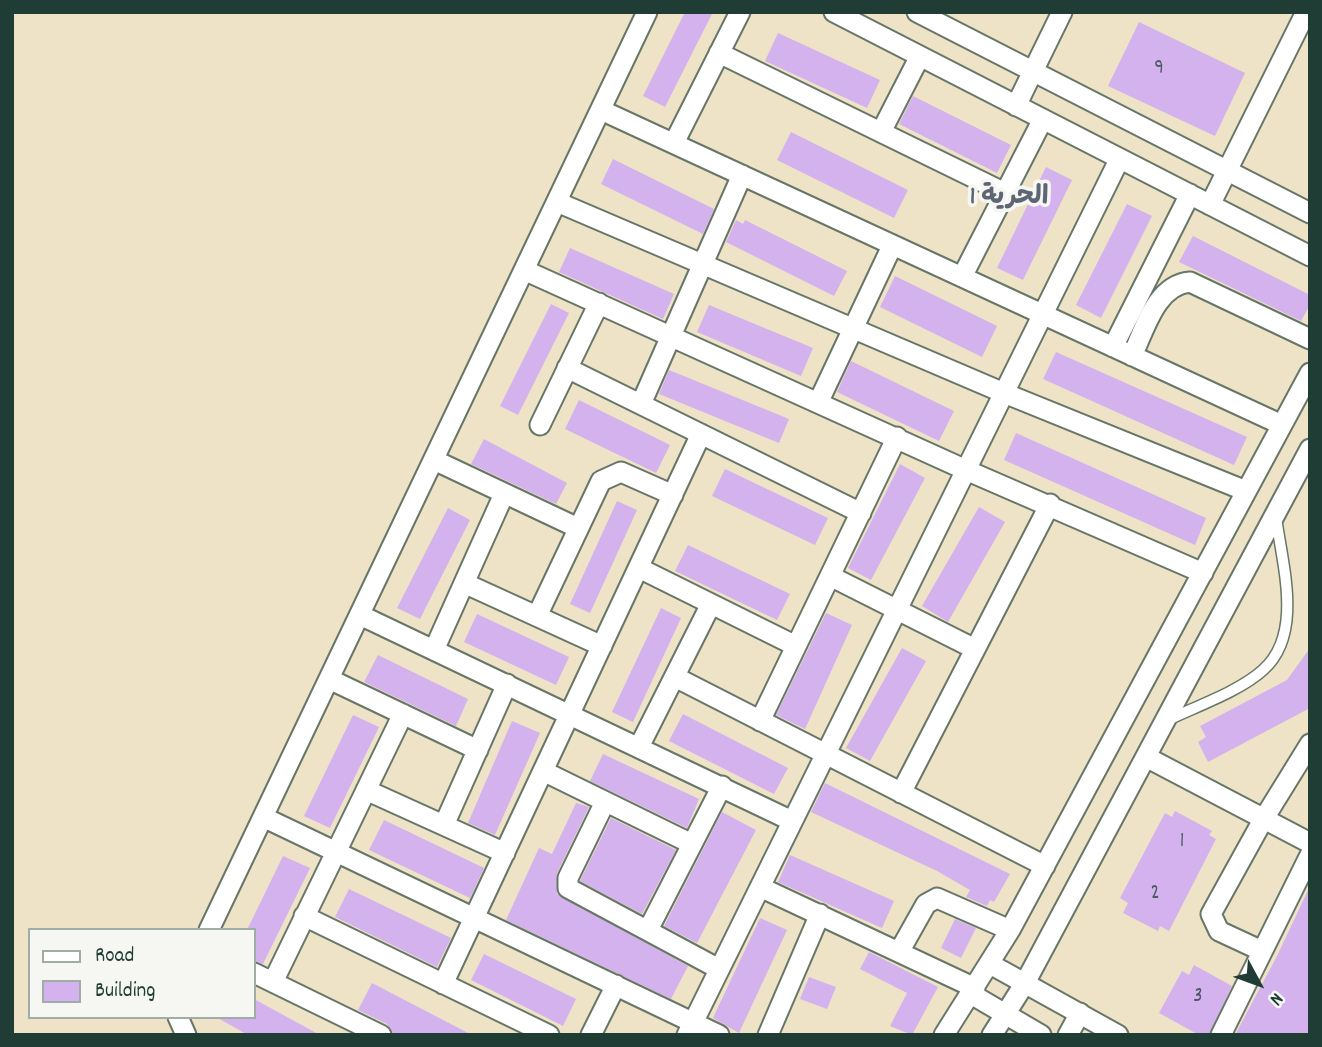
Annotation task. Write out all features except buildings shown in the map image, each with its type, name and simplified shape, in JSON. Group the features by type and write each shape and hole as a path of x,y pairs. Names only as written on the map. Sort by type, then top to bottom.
{"street":[{"path":"210,928 647,12"},
{"path":"674,144 740,12"},
{"path":"834,12 1310,256"},
{"path":"917,12 1310,213"},
{"path":"1016,106 1062,12"},
{"path":"1210,205 1306,12"},
{"path":"719,53 1005,193"},
{"path":"881,132 920,56"},
{"path":"601,110 962,277 1042,317 1282,425"},
{"path":"962,277 1042,119"},
{"path":"690,1030 1119,160"},
{"path":"641,404 742,175"},
{"path":"1113,347 1190,194"},
{"path":"557,202 1004,393 1247,491"},
{"path":"818,402 892,246"},
{"path":"524,270 966,470 1050,504 1203,573"},
{"path":"1132,356 1161,298 1173,286 1198,284 1310,339"},
{"path":"1143,288 1161,298"},
{"path":"540,425 599,303"},
{"path":"567,368 861,513"},
{"path":"944,1035 1010,930 1310,373"},
{"path":"443,984 701,434"},
{"path":"760,721 897,437"},
{"path":"992,1035 1025,983 1310,449"},
{"path":"434,460 578,528"},
{"path":"537,616 601,481 621,472 673,495"},
{"path":"1292,482 1310,492"},
{"path":"434,650 504,494"},
{"path":"901,793 1050,504"},
{"path":"639,568 796,646"},
{"path":"830,576 975,649"},
{"path":"464,583 602,646"},
{"path":"639,747 711,604"},
{"path":"360,615 792,821"},
{"path":"675,677 825,756 1045,866"},
{"path":"329,679 478,750"},
{"path":"444,825 507,684"},
{"path":"272,982 403,714"},
{"path":"1262,951 1219,930 1211,914 1263,820 1310,744"},
{"path":"1146,757 1310,843"},
{"path":"543,771 692,844"},
{"path":"648,930 722,786"},
{"path":"366,790 505,853"},
{"path":"605,802 567,884 570,890 719,969"},
{"path":"263,817 616,985 690,1030 719,1035"},
{"path":"1221,1035 1310,855"},
{"path":"760,887 899,951 973,991 1041,1035"},
{"path":"899,951 926,904 937,898 1010,930"},
{"path":"768,1035 820,914"},
{"path":"304,916 443,984 521,1029 549,1035"},
{"path":"990,964 1118,1035"},
{"path":"256,974 351,1028 381,1035"},
{"path":"591,1035 616,985"},
{"path":"1068,1035 1080,1013"},
{"path":"179,1019 186,1035"}],"lane":[{"path":"1165,722 1262,671 1279,650 1286,624 1286,605 1276,513"}],"district":[{"name":"الحرية 1","path":"1009,199"}]}
